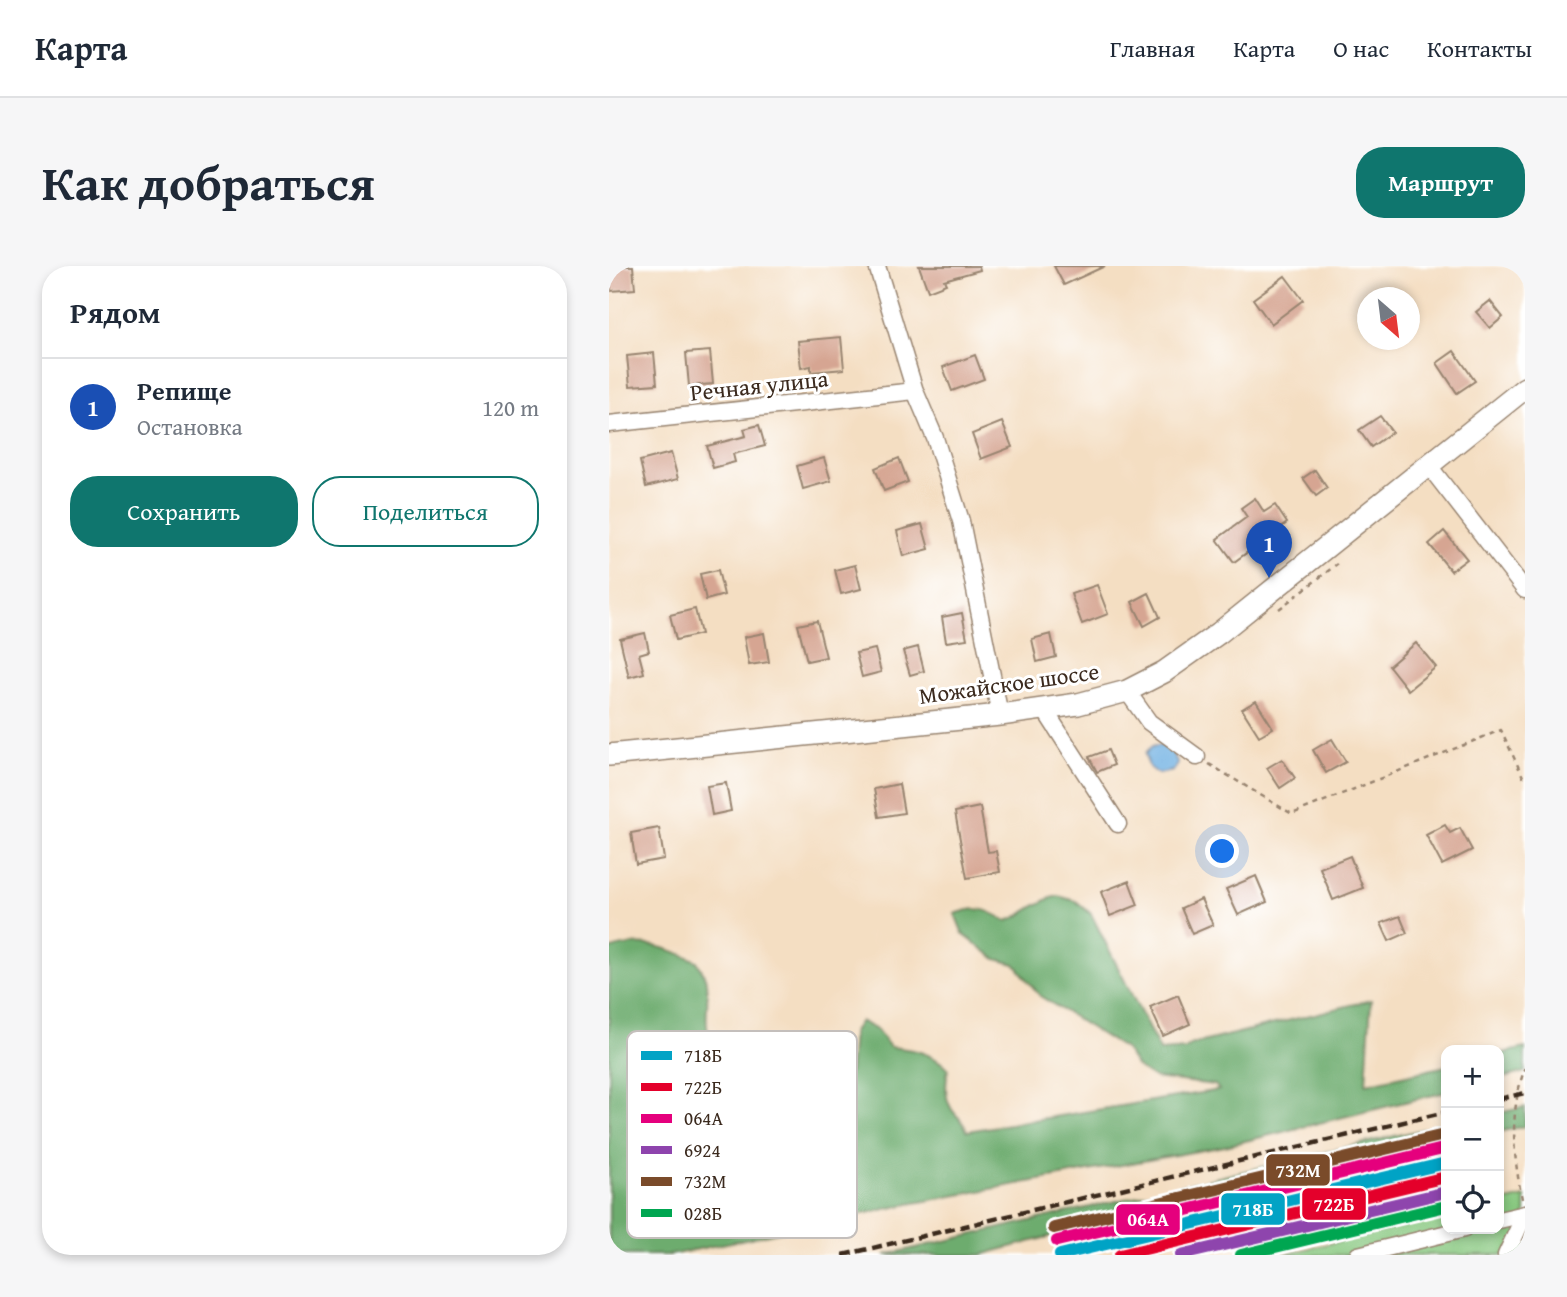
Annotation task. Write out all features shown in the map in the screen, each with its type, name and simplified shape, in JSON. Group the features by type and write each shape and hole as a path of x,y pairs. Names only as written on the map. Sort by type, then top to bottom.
{"main road":[{"name":"Можайское шоссе","path":"609,755 1000,715 1078,704 1126,691 1164,672 1219,633 1525,388"}],"street":[{"path":"877,266 915,391 935,438 961,521 1000,715"},
{"name":"Речная улица","path":"609,424 915,391"},
{"path":"1429,466 1525,590"},
{"path":"1126,691 1149,722 1197,757"},
{"path":"1045,709 1118,824"},
{"path":"1504,1218 1524,1211"},
{"path":"1506,1255 1524,1211"},
{"path":"1358,1255 1444,1234"}],"path":[{"path":"1197,757 1292,814 1501,730 1525,781"},
{"path":"1524,1211 1513,1147 1515,1095 1525,1068"}],"green space":[{"path":"1058,896 1076,901 1091,914 1160,1051 1186,1049 1190,1045 1371,1000 1366,1084 1441,1067 1441,1093 1225,1146 857,1215 857,1031 853,1031 860,1021 877,1030 890,1047 928,1055 948,1068 947,1099 967,1131 1219,1090 1215,1085 1154,1078 1137,1067 1126,1050 1040,996 1015,964 996,959 963,934 955,914 982,910 1007,921"},
{"path":"632,945 654,946 697,961 706,982 708,1031 627,1031 627,1238 750,1238 671,1255 609,1255 609,950"},
{"path":"1525,1048 1525,1072 1504,1078 1504,1053"},
{"path":"1525,1107 1525,1126 1504,1131 1504,1112"},
{"path":"1441,1125 1441,1145 1127,1216 981,1255 885,1255"},
{"path":"1525,1197 1525,1255 1281,1255 1441,1217 1441,1234 1504,1234 1504,1202"}],"water":[{"path":"1162,745 1173,754 1178,764 1173,771 1158,774 1149,767 1145,754 1151,747"}],"building":[{"path":"609,266 633,266 635,289 611,291"},
{"path":"919,266 979,266 980,270 944,280 946,284 928,291"},
{"path":"1054,266 1105,266 1064,285"},
{"path":"1285,276 1303,300 1271,324 1253,299"},
{"path":"1490,301 1503,317 1490,328 1476,312"},
{"path":"841,337 844,369 811,372 811,366 801,368 798,341"},
{"path":"710,351 713,384 689,386 686,353"},
{"path":"1454,351 1475,381 1457,393 1437,363"},
{"path":"654,353 657,384 630,386 627,356"},
{"path":"975,355 984,379 952,391 943,367"},
{"path":"1380,416 1392,432 1371,447 1359,430"},
{"path":"1002,422 1012,447 981,459 972,434"},
{"path":"759,425 765,446 733,454 735,462 713,468 707,446 746,436 744,429"},
{"path":"671,453 678,479 646,487 640,461"},
{"path":"824,458 831,481 803,489 797,466"},
{"path":"899,458 908,482 884,491 875,468"},
{"path":"1315,470 1327,488 1316,496 1303,478"},
{"path":"1255,498 1264,512 1275,505 1287,523 1234,562 1217,539 1247,517 1241,508"},
{"path":"922,524 929,549 903,556 897,531"},
{"path":"1444,531 1467,559 1451,571 1429,544"},
{"path":"855,565 861,589 841,594 835,570"},
{"path":"718,570 724,595 706,600 700,574"},
{"path":"1097,585 1108,614 1082,624 1071,594"},
{"path":"1149,593 1160,617 1144,626 1132,602"},
{"path":"695,609 701,634 676,640 670,615"},
{"path":"962,613 967,639 946,642 942,617"},
{"path":"817,621 826,657 807,661 798,625"},
{"path":"645,633 649,651 639,654 644,673 629,677 620,639"},
{"path":"764,633 769,662 749,665 744,637"},
{"path":"1051,634 1056,657 1037,662 1032,639"},
{"path":"1416,643 1436,667 1408,690 1389,666"},
{"path":"918,647 924,671 910,675 903,651"},
{"path":"875,649 881,672 862,677 856,653"},
{"path":"1256,701 1273,728 1259,736 1242,709"},
{"path":"1332,739 1346,762 1326,773 1313,750"},
{"path":"1108,750 1114,765 1097,772 1089,757"},
{"path":"1282,759 1295,778 1280,788 1267,768"},
{"path":"726,783 731,811 712,815 707,786"},
{"path":"899,784 904,813 879,817 874,789"},
{"path":"980,807 988,852 996,851 1000,872 967,878 955,812"},
{"path":"1445,825 1450,833 1460,828 1472,850 1442,865 1426,835"},
{"path":"659,828 664,859 636,864 631,833"},
{"path":"1350,856 1363,888 1333,900 1320,868"},
{"path":"1256,876 1267,902 1238,915 1226,889"},
{"path":"1129,881 1138,905 1110,916 1101,892"},
{"path":"1201,899 1213,925 1192,934 1181,908"},
{"path":"1400,916 1407,933 1389,941 1381,923"},
{"path":"1178,995 1190,1024 1163,1036 1150,1007"}],"railway":[{"path":"1504,1098 1525,1093"},
{"path":"843,1255 1441,1113"}],"transit line":[{"name":"732М","path":"1054,1228 1440,1136"},
{"name":"064А","path":"1057,1241 1441,1149"},
{"name":"718Б","path":"1060,1255 1441,1164"},
{"name":"722Б","path":"1120,1255 1441,1178"},
{"name":"6924","path":"1181,1255 1441,1193"},
{"name":"028Б","path":"1241,1255 1441,1207"}],"place":[{"name":"Репище","path":"1269,578"}]}
